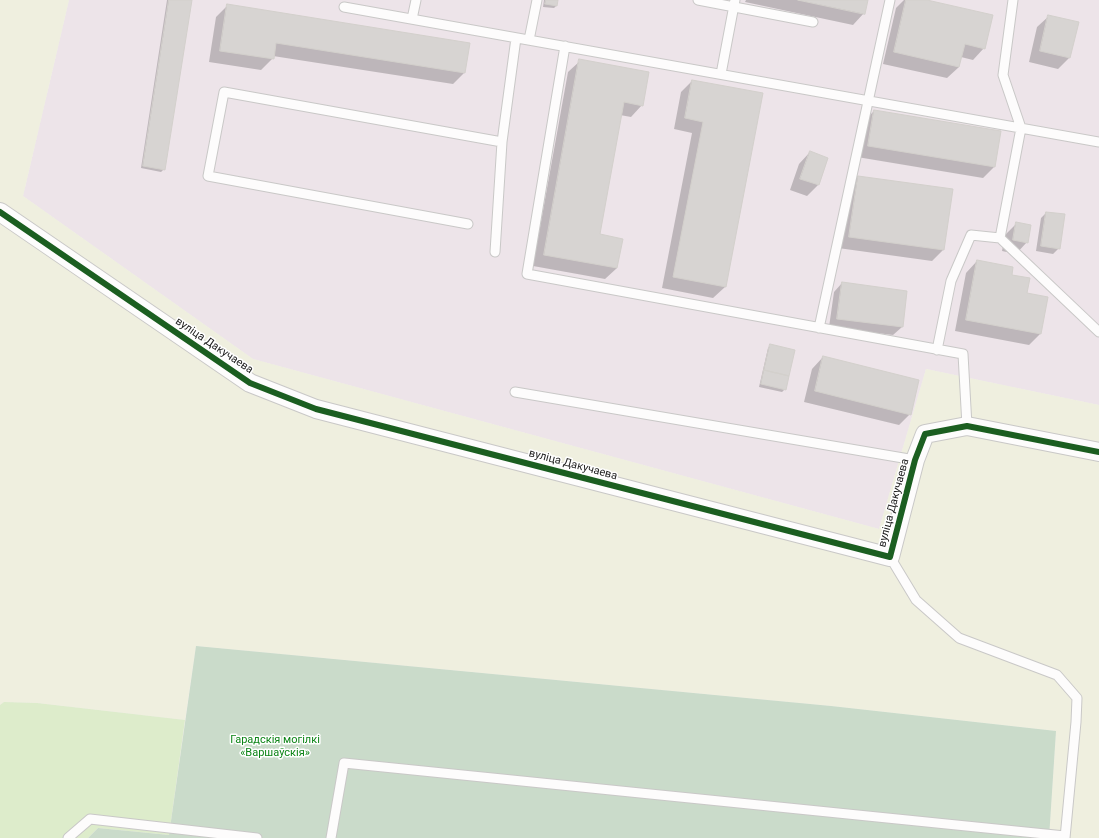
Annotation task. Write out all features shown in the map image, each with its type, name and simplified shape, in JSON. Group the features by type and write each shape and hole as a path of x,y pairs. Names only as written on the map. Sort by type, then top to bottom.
{"street":[{"name":"вуліца Дакучаева","path":"0,212 250,383 316,408 890,557 915,460 924,434 967,426 1099,452"}],"lane":[{"path":"412,19 416,0"},
{"path":"529,40 537,0"},
{"path":"698,0 734,3 813,22"},
{"path":"819,328 890,0"},
{"path":"1000,238 1021,128 1003,75 1013,0"},
{"path":"722,74 734,3"},
{"path":"344,7 1099,142"},
{"path":"495,252 502,142 516,38"},
{"path":"565,46 527,274 963,354 967,426"},
{"path":"468,224 208,176 224,92 502,142"},
{"path":"937,350 951,281 971,236 1000,238 1099,332"},
{"path":"516,392 915,460"},
{"path":"331,838 344,763 1065,837 1077,698 1057,675 959,638 916,600 890,557"},
{"path":"68,838 90,819 257,838"}],"shaded area":[{"path":"69,0 1099,0 1099,405 926,369 879,529 253,359 23,196"}],"green space":[{"path":"0,0 69,0 23,196 253,359 879,529 926,369 1099,405 1099,838 1049,838 1056,731 831,706 196,646 185,720 37,703 4,702 0,705"},
{"name":"Гарадскія могілкі «Варшаўскія»","path":"196,646 831,706 1056,731 1049,838 88,838 98,828 169,835"},
{"path":"4,702 37,703 185,720 169,835 98,828 88,838 0,838 0,705"}],"building":[{"path":"169,0 192,0 165,170 143,166"},
{"path":"546,0 558,0 557,6 545,4"},
{"path":"798,0 868,0 865,14"},
{"path":"906,0 927,0 993,15 985,49 965,44 959,67 894,52"},
{"path":"227,4 470,43 465,73 276,43 274,59 220,51"},
{"path":"1048,15 1079,22 1070,58 1040,51"},
{"path":"579,59 649,72 643,106 624,102 600,234 623,239 617,268 544,255"},
{"path":"692,80 763,93 726,287 673,277 703,122 685,118"},
{"path":"874,110 1001,131 995,167 868,146"},
{"path":"810,151 828,158 819,185 800,179"},
{"path":"858,176 953,189 944,250 849,237"},
{"path":"1046,212 1065,214 1060,249 1041,246"},
{"path":"1016,222 1031,225 1028,243 1013,240"},
{"path":"977,260 1013,267 1012,275 1030,278 1027,293 1048,297 1041,334 966,320"},
{"path":"842,282 907,291 903,327 837,319"},
{"path":"770,344 795,350 789,376 764,370"},
{"path":"823,356 919,380 911,415 815,391"},
{"path":"764,370 789,376 786,390 761,384"}],"cycle path":[{"path":"0,212 250,383 316,409 890,557 915,460 925,434 967,426 1099,452"}]}
